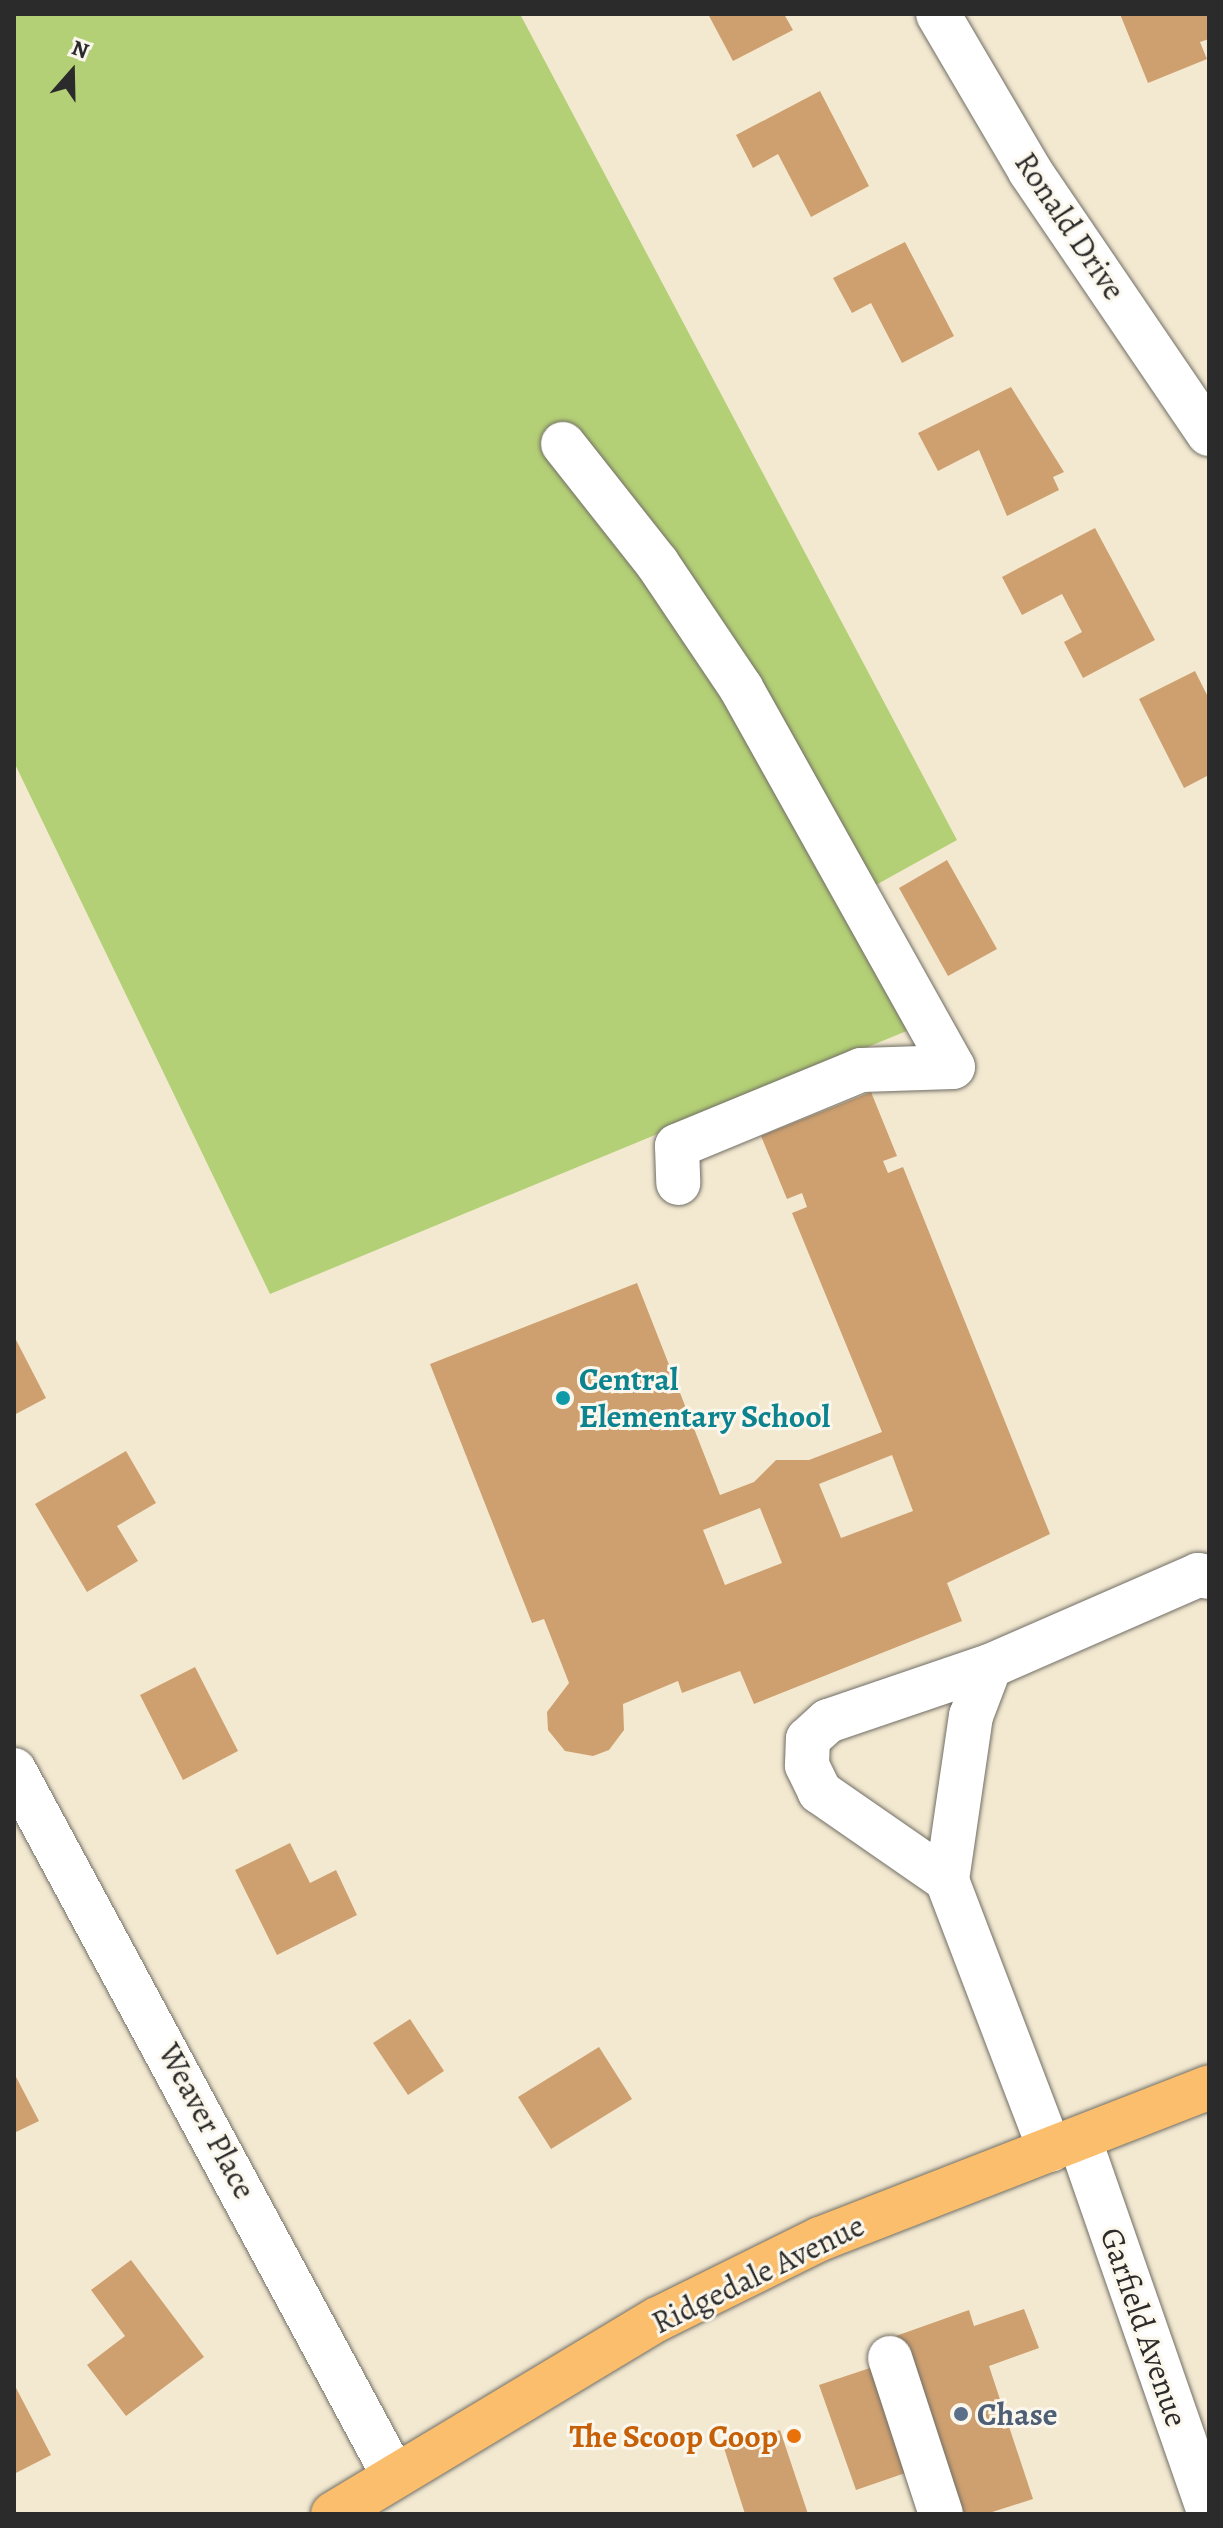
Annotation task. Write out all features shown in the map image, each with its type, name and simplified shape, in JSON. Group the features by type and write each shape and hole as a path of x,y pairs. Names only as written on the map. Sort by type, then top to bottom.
{"main road":[{"name":"Ridgedale Avenue","path":"333,2514 658,2319 820,2239 1065,2146 1209,2087"}],"street":[{"name":"Ronald Drive","path":"938,14 1030,171 1209,434"},
{"path":"563,444 657,563 741,688 953,1067 861,1070 677,1146 678,1183"},
{"path":"990,1666 971,1716 947,1880 820,1792 807,1765 808,1739 828,1721 990,1666 1198,1575 1209,1577"},
{"name":"Weaver Place","path":"14,1770 394,2476"},
{"name":"Garfield Avenue","path":"947,1880 1065,2146 1209,2512"},
{"path":"890,2358 941,2514"}],"green space":[{"path":"14,14 520,14 957,840 847,901 909,1030 270,1294 14,762"}],"building":[{"path":"708,14 784,14 793,30 733,61"},
{"path":"1120,14 1209,14 1209,39 1200,42 1207,59 1148,83"},
{"path":"820,91 869,186 811,217 778,154 753,168 736,135"},
{"path":"905,242 954,336 902,363 871,303 852,313 833,278"},
{"path":"1011,387 1064,472 1053,477 1059,490 1007,516 979,450 938,471 918,433"},
{"path":"1095,528 1155,640 1083,678 1064,642 1082,632 1062,594 1022,615 1002,577"},
{"path":"1195,671 1209,699 1209,775 1184,788 1139,699"},
{"path":"947,860 997,949 948,976 899,888"},
{"name":"Central Elementary School","path":"871,1092 897,1156 883,1161 888,1173 903,1167 1050,1534 947,1583 962,1621 754,1704 740,1671 682,1693 678,1681 623,1704 624,1730 609,1750 593,1756 565,1751 548,1730 547,1712 569,1683 544,1619 532,1623 430,1364 637,1283 720,1495 754,1482 776,1460 809,1460 882,1432 792,1213 807,1207 802,1193 787,1199 761,1136","holes":["892,1455 913,1511 841,1538 819,1484","760,1508 782,1563 725,1585 703,1530"]},
{"path":"14,1336 46,1398 14,1415"},
{"path":"126,1451 156,1503 117,1526 138,1561 87,1592 35,1504"},
{"path":"195,1667 238,1751 183,1780 140,1695"},
{"path":"290,1843 310,1883 336,1870 357,1915 277,1955 235,1870"},
{"path":"410,2019 444,2071 408,2095 373,2043"},
{"path":"599,2047 632,2099 551,2149 518,2097"},
{"path":"14,2073 39,2121 14,2133"},
{"path":"131,2260 204,2357 126,2416 87,2365 125,2336 91,2290"},
{"path":"1024,2309 1039,2348 989,2366 1033,2499 986,2514 953,2514 893,2337 969,2310 974,2326"},
{"path":"879,2365 914,2470 856,2490 819,2385"},
{"path":"14,2384 51,2455 14,2474"},
{"path":"780,2430 808,2514 745,2514 724,2448"}],"place":[{"name":"Central Elementary School","path":"563,1398"},
{"name":"Chase","path":"961,2414"},
{"name":"The Scoop Coop","path":"794,2436"}]}
